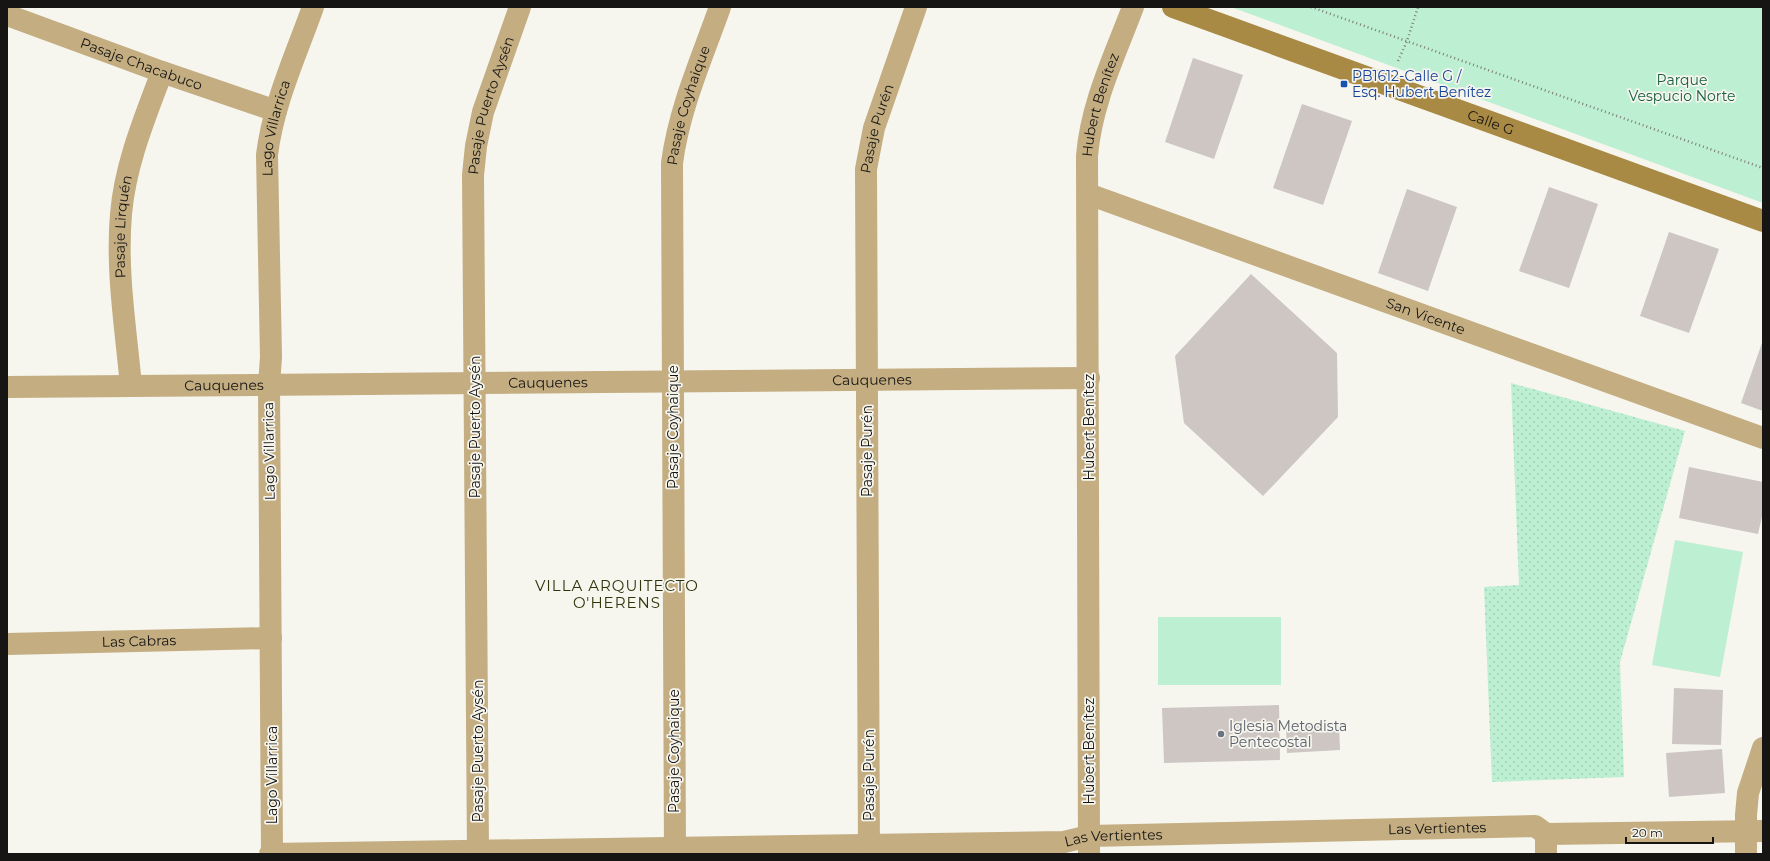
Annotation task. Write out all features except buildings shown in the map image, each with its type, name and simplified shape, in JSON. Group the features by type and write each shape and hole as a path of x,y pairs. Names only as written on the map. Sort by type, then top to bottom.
{"street":[{"name":"Lago Villarrica","path":"271,854 269,385 271,357 267,155 269,138 276,111 313,7"},
{"name":"Pasaje Puerto Aysén","path":"478,852 473,175 476,146 483,112 520,7"},
{"name":"Pasaje Coyhaique","path":"675,851 672,186 675,141 681,114 720,7"},
{"name":"Pasaje Purén","path":"869,850 866,169 874,128 916,7"},
{"name":"Hubert Benítez","path":"1089,845 1089,378 1087,156 1091,128 1098,101 1133,7"},
{"name":"Calle G","path":"1173,7 1763,221"},
{"name":"Pasaje Chacabuco","path":"7,15 162,72 276,111"},
{"name":"Pasaje Lirquén","path":"131,386 120,267 119,240 121,213 133,155 162,72"},
{"name":"San Vicente","path":"1088,194 1763,438"},
{"name":"Cauquenes","path":"7,387 1089,378"},
{"name":"Las Cabras","path":"7,644 271,638"},
{"path":"1746,854 1754,831 1746,815 1748,793 1763,748"},
{"name":"Las Vertientes","path":"271,854 869,850 1064,842 1089,845 1535,826 1546,844 1754,831"}],"path":[{"path":"1311,7 1763,168"},
{"path":"1388,85 1407,41 1418,7"}],"green space":[{"name":"Parque Vespucio Norte","path":"1231,7 1763,7 1763,203"},
{"path":"1511,383 1685,431 1620,662 1624,777 1492,782 1484,587 1519,585"},
{"path":"1675,540 1743,552 1720,677 1652,665"},
{"path":"1158,617 1281,617 1281,685 1158,685"}],"place":[{"name":"PB1612-Calle G / Esq. Hubert Benítez","path":"1344,84"},
{"name":"Iglesia Metodista Pentecostal","path":"1221,734"}],"district":[{"name":"VILLA ARQUITECTO O'HERENS","path":"617,594"}]}
